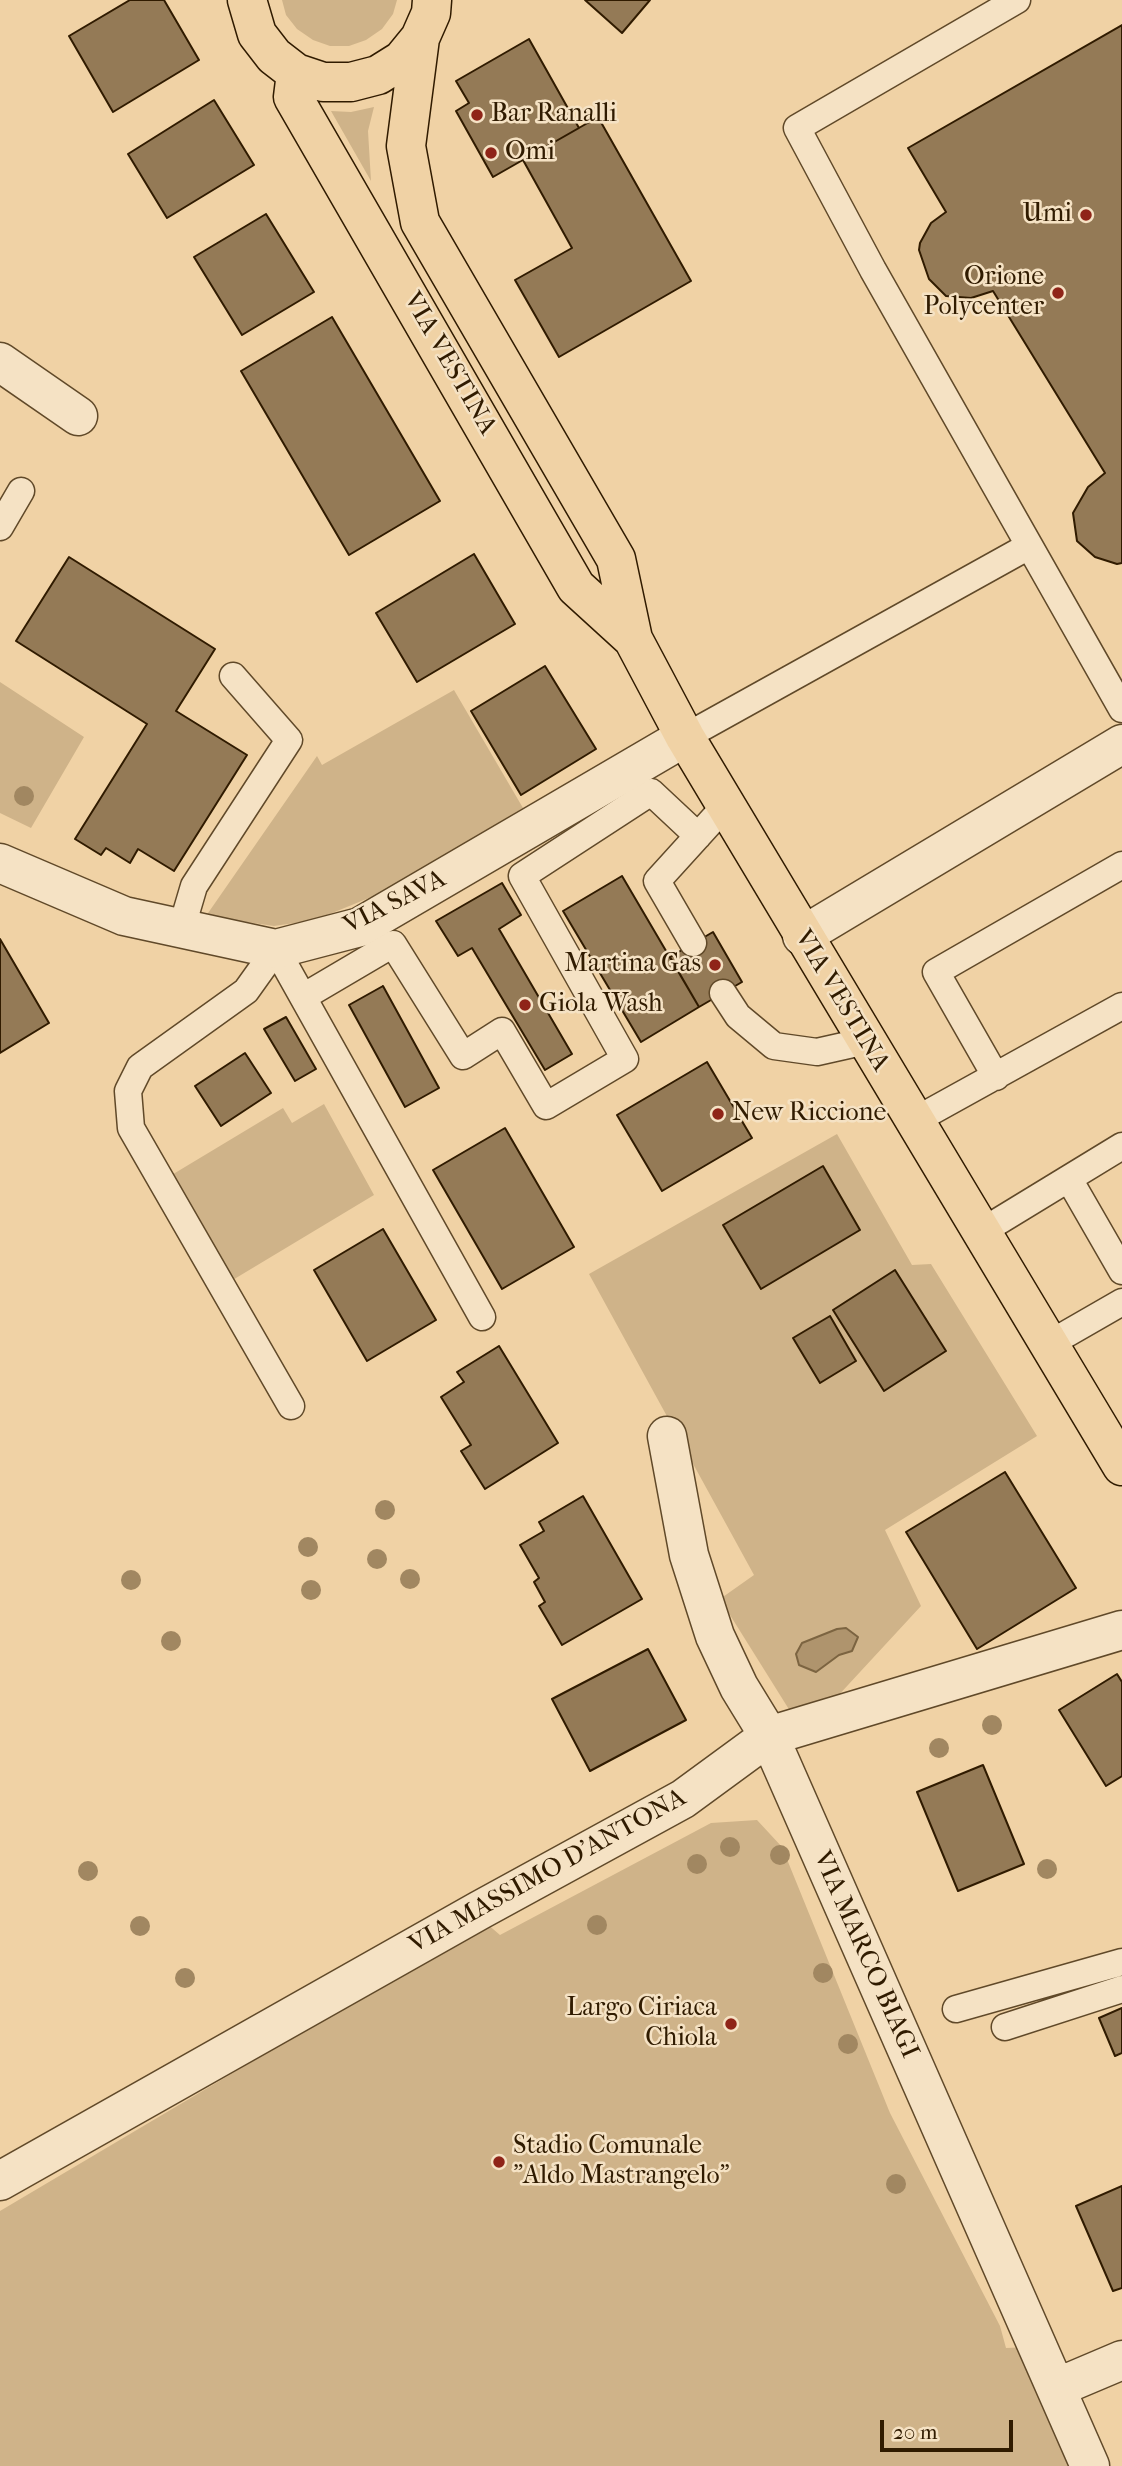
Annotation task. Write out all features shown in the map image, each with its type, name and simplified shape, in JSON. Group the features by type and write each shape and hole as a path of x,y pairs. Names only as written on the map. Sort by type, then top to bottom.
{"main road":[{"path":"247,0 257,34 274,56 296,73 323,82 341,82 378,75 402,60 420,38 431,13 432,0"},
{"name":"VIA VESTINA","path":"420,38 406,146 420,222 616,559 633,639 685,737 802,936 1120,1458"},
{"name":"VIA VESTINA","path":"296,73 293,97 469,396 576,587 633,639"}],"street":[{"path":"0,362 78,416"},
{"name":"VIA SAVA","path":"6,872 124,916 276,949 360,927 685,737"},
{"path":"802,936 1122,744"},
{"name":"VIA MARCO BIAGI","path":"667,1436 687,1546 702,1602 726,1660 769,1737 1090,2466"},
{"name":"VIA MASSIMO D'ANTONA","path":"0,2181 480,1910 683,1799 769,1737 1122,1630"},
{"path":"1056,2388 1122,2360"}],"lane":[{"path":"1017,0 797,128 1122,709"},
{"path":"0,527 22,491"},
{"path":"685,737 1029,546"},
{"path":"181,930 194,886 289,740 233,676"},
{"path":"303,997 393,944 463,1056 502,1031 546,1106 625,1059 522,876 651,793 698,836"},
{"path":"693,943 657,881 726,805"},
{"path":"996,1077 936,972 1122,865"},
{"path":"291,1406 131,1128 128,1091 141,1067 246,990 276,949 482,1317"},
{"path":"723,993 738,1016 774,1046 817,1052 866,1041"},
{"path":"914,1121 1122,1006"},
{"path":"981,1232 1122,1146"},
{"path":"1069,1179 1122,1270"},
{"path":"1049,1344 1122,1302"},
{"path":"956,2008 1122,1962"},
{"path":"1005,2027 1122,1989"}],"shaded area":[{"path":"282,0 397,0 393,14 382,29 366,40 349,46 330,46 313,40 297,29 286,15"},
{"path":"374,107 368,131 371,181 331,111 351,112"},
{"path":"0,682 84,737 31,828 0,813"},
{"path":"454,690 523,808 386,891 315,920 274,926 206,916 317,756 322,765"},
{"path":"324,1104 374,1195 231,1281 170,1176 283,1108 292,1123"},
{"path":"837,1134 912,1265 931,1264 1037,1436 885,1530 921,1606 836,1698 790,1711 720,1599 754,1575 589,1274"},
{"path":"846,1628 858,1637 852,1651 839,1655 816,1672 799,1665 796,1654 802,1643"},
{"name":"Stadio Comunale \"Aldo Mastrangelo\"","path":"757,1820 782,1847 890,2113 1000,2326 1006,2348 1031,2347 1069,2466 0,2466 0,2211 486,1923 500,1935 711,1823"}],"building":[{"path":"130,0 164,0 199,60 113,112 69,36"},
{"path":"585,0 650,0 622,33"},
{"name":"Orione Polycenter","path":"1122,25 1122,563 1117,564 1095,557 1077,541 1073,513 1088,487 1105,473 993,291 971,298 946,296 929,279 919,250 920,243 931,223 946,212 908,148"},
{"path":"529,39 579,128 493,177 456,111 469,103 456,81"},
{"path":"214,100 254,165 167,218 128,154"},
{"path":"598,117 691,281 559,357 515,280 572,248 523,160"},
{"path":"266,214 314,292 242,335 194,257"},
{"path":"332,317 440,501 349,555 241,371"},
{"path":"474,554 515,624 417,682 376,613"},
{"path":"69,557 215,649 176,711 247,755 174,871 138,849 130,863 106,848 101,855 75,839 147,724 16,641"},
{"path":"545,666 596,749 521,795 471,711"},
{"path":"622,876 699,1007 641,1042 563,911"},
{"name":"Giola Wash","path":"502,883 521,915 499,929 572,1054 545,1070 472,948 458,956 436,921"},
{"path":"713,932 742,982 699,1007 670,957"},
{"path":"0,939 49,1023 0,1053"},
{"path":"383,986 439,1088 405,1107 349,1005"},
{"path":"286,1017 316,1069 295,1081 264,1029"},
{"path":"245,1053 271,1093 221,1126 195,1086"},
{"path":"707,1062 752,1138 662,1191 617,1115"},
{"path":"505,1128 574,1247 502,1289 433,1170"},
{"path":"823,1166 860,1230 761,1289 723,1225"},
{"path":"383,1229 436,1320 367,1361 314,1270"},
{"path":"895,1270 946,1351 884,1391 833,1310"},
{"path":"830,1316 856,1361 820,1383 793,1338"},
{"path":"499,1346 558,1443 485,1489 461,1451 471,1445 441,1397 464,1382 457,1372"},
{"path":"1005,1472 1076,1588 977,1649 906,1532"},
{"path":"583,1496 642,1599 562,1645 539,1606 545,1602 534,1582 539,1578 520,1545 544,1531 539,1522"},
{"path":"648,1649 686,1720 590,1771 552,1699"},
{"path":"1117,1674 1122,1682 1122,1776 1106,1786 1059,1710"},
{"path":"983,1765 1024,1864 958,1891 917,1792"},
{"path":"1122,2008 1122,2053 1115,2056 1099,2018"},
{"path":"1122,2186 1122,2288 1113,2291 1076,2206"}],"place":[{"name":"Bar Ranalli","path":"477,115"},
{"name":"Omi","path":"491,153"},
{"name":"Umi","path":"1086,215"},
{"name":"Orione Polycenter","path":"1058,293"},
{"name":"Martina Gas","path":"715,965"},
{"name":"Giola Wash","path":"525,1005"},
{"name":"New Riccione","path":"718,1114"},
{"name":"Largo Ciriaca Chiola","path":"731,2024"},
{"name":"Stadio Comunale \"Aldo Mastrangelo\"","path":"499,2162"}]}
